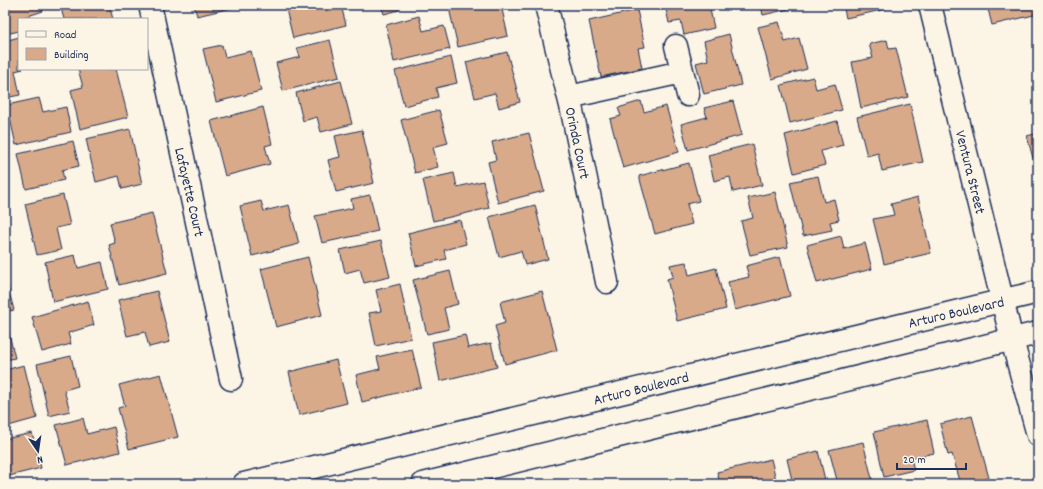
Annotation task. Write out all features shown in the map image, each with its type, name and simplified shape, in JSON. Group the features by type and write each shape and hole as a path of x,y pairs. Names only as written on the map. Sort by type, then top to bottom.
{"street":[{"name":"Lafayette Court","path":"150,5 231,380"},
{"name":"Orinda Court","path":"546,5 569,97 607,282"},
{"name":"Ventura Street","path":"930,5 1012,340 1038,435"},
{"path":"676,46 688,95"},
{"path":"569,97 682,72"},
{"name":"Arturo Boulevard","path":"244,484 1038,292"},
{"path":"423,484 1038,334"}],"building":[{"path":"5,5 41,5 43,11 18,18 18,31 6,34"},
{"path":"60,5 109,5 113,18 64,18"},
{"path":"194,5 244,5 197,16"},
{"path":"285,5 341,5 346,25 293,38"},
{"path":"381,5 397,5 399,10 384,14"},
{"path":"458,5 501,5 508,36 458,47 449,8"},
{"path":"586,5 603,5 587,9"},
{"path":"665,5 709,5 714,28 684,35 681,21 669,23"},
{"path":"761,5 792,5 793,8 763,15"},
{"path":"843,5 885,5 886,9 846,18"},
{"path":"987,5 1038,5 1038,14 992,25"},
{"path":"637,10 645,47 638,48 642,68 601,77 589,21"},
{"path":"419,16 423,31 444,26 450,49 394,62 386,25"},
{"path":"779,22 785,42 799,38 807,69 772,79 758,27"},
{"path":"729,34 741,85 704,94 696,63 708,60 704,41"},
{"path":"18,37 19,70 15,71 20,95 5,98 5,41"},
{"path":"330,40 339,77 283,91 276,63 300,57 297,48"},
{"path":"887,40 889,49 896,48 908,97 861,108 852,62 873,58 869,44"},
{"path":"222,45 225,57 251,51 261,91 216,102 203,49"},
{"path":"507,52 520,102 499,108 495,93 475,98 466,62"},
{"path":"451,57 457,83 436,88 438,97 404,106 395,71"},
{"path":"78,70 116,70 128,117 80,129 71,90 83,87"},
{"path":"813,77 816,89 835,84 842,110 790,123 781,85"},
{"path":"341,81 352,124 321,132 317,117 303,121 296,93"},
{"path":"39,98 43,112 66,107 71,132 16,145 7,105"},
{"path":"641,101 644,112 666,106 679,152 623,168 610,119 621,116 618,108"},
{"path":"733,101 742,135 688,150 681,124 707,117 704,108"},
{"path":"910,104 923,162 882,171 878,153 867,156 857,117"},
{"path":"263,107 272,144 265,146 270,164 225,176 211,121"},
{"path":"439,110 448,143 433,147 438,167 415,173 401,120"},
{"path":"837,121 843,145 821,151 825,165 794,173 785,135"},
{"path":"130,129 142,184 122,189 119,176 96,182 86,139"},
{"path":"362,130 374,183 336,192 328,160 340,157 335,136"},
{"path":"529,133 544,191 498,203 488,162 496,160 492,142"},
{"path":"1038,133 1038,177 1027,136"},
{"path":"73,141 79,166 62,170 64,180 26,189 18,154"},
{"path":"752,144 762,185 733,192 730,177 714,181 708,155"},
{"path":"689,163 699,201 687,204 692,224 655,234 639,176"},
{"path":"454,173 457,187 483,181 489,208 433,221 423,180"},
{"path":"818,176 824,202 834,199 839,220 830,222 832,230 803,236 790,182"},
{"path":"775,192 788,247 750,255 741,221 753,218 748,198"},
{"path":"63,195 70,225 56,228 61,250 37,255 25,204"},
{"path":"370,195 378,231 322,243 315,216 353,208 351,199"},
{"path":"918,197 931,253 884,264 873,219 894,215 891,204"},
{"path":"261,201 264,211 289,205 299,244 252,256 240,206"},
{"path":"535,205 548,259 525,265 521,251 499,257 489,217"},
{"path":"152,213 167,273 119,285 109,245 115,243 110,223"},
{"path":"460,220 466,244 444,250 446,259 416,266 408,233"},
{"path":"841,236 844,249 865,243 872,269 817,283 807,245"},
{"path":"381,241 390,277 364,283 360,269 345,273 340,250"},
{"path":"75,255 78,268 102,262 108,289 53,302 45,262"},
{"path":"308,257 322,315 276,327 261,269"},
{"path":"780,257 790,296 735,310 728,282 749,277 746,266"},
{"path":"686,262 689,275 716,268 726,309 677,321 667,279 673,277 670,265"},
{"path":"450,271 458,304 444,308 449,329 427,334 413,280"},
{"path":"5,277 14,310 5,312"},
{"path":"400,284 411,338 376,346 369,313 381,311 376,290"},
{"path":"157,291 170,342 149,347 145,332 127,336 118,300"},
{"path":"542,291 557,350 505,364 495,326 505,323 500,302"},
{"path":"88,301 94,325 68,333 71,344 42,352 32,317"},
{"path":"6,322 15,358 5,360 5,323"},
{"path":"465,335 468,348 491,343 497,367 440,381 432,342"},
{"path":"412,349 421,387 362,402 356,375 380,369 377,357"},
{"path":"71,356 78,386 64,390 70,411 49,416 37,364"},
{"path":"336,360 347,403 299,415 289,372"},
{"path":"24,365 37,418 5,427 5,370"},
{"path":"161,374 178,437 129,449 118,408 125,406 119,385"},
{"path":"972,416 989,478 961,484 952,454 948,455 940,424"},
{"path":"83,418 87,434 114,427 120,452 67,465 56,425"},
{"path":"927,420 934,453 911,458 914,470 884,477 874,432"},
{"path":"32,433 41,468 5,477 5,439"},
{"path":"863,442 873,483 838,484 829,450"},
{"path":"818,451 826,484 793,484 787,459"},
{"path":"771,459 777,484 720,484 717,472"},
{"path":"708,480 709,484 693,484"}]}
